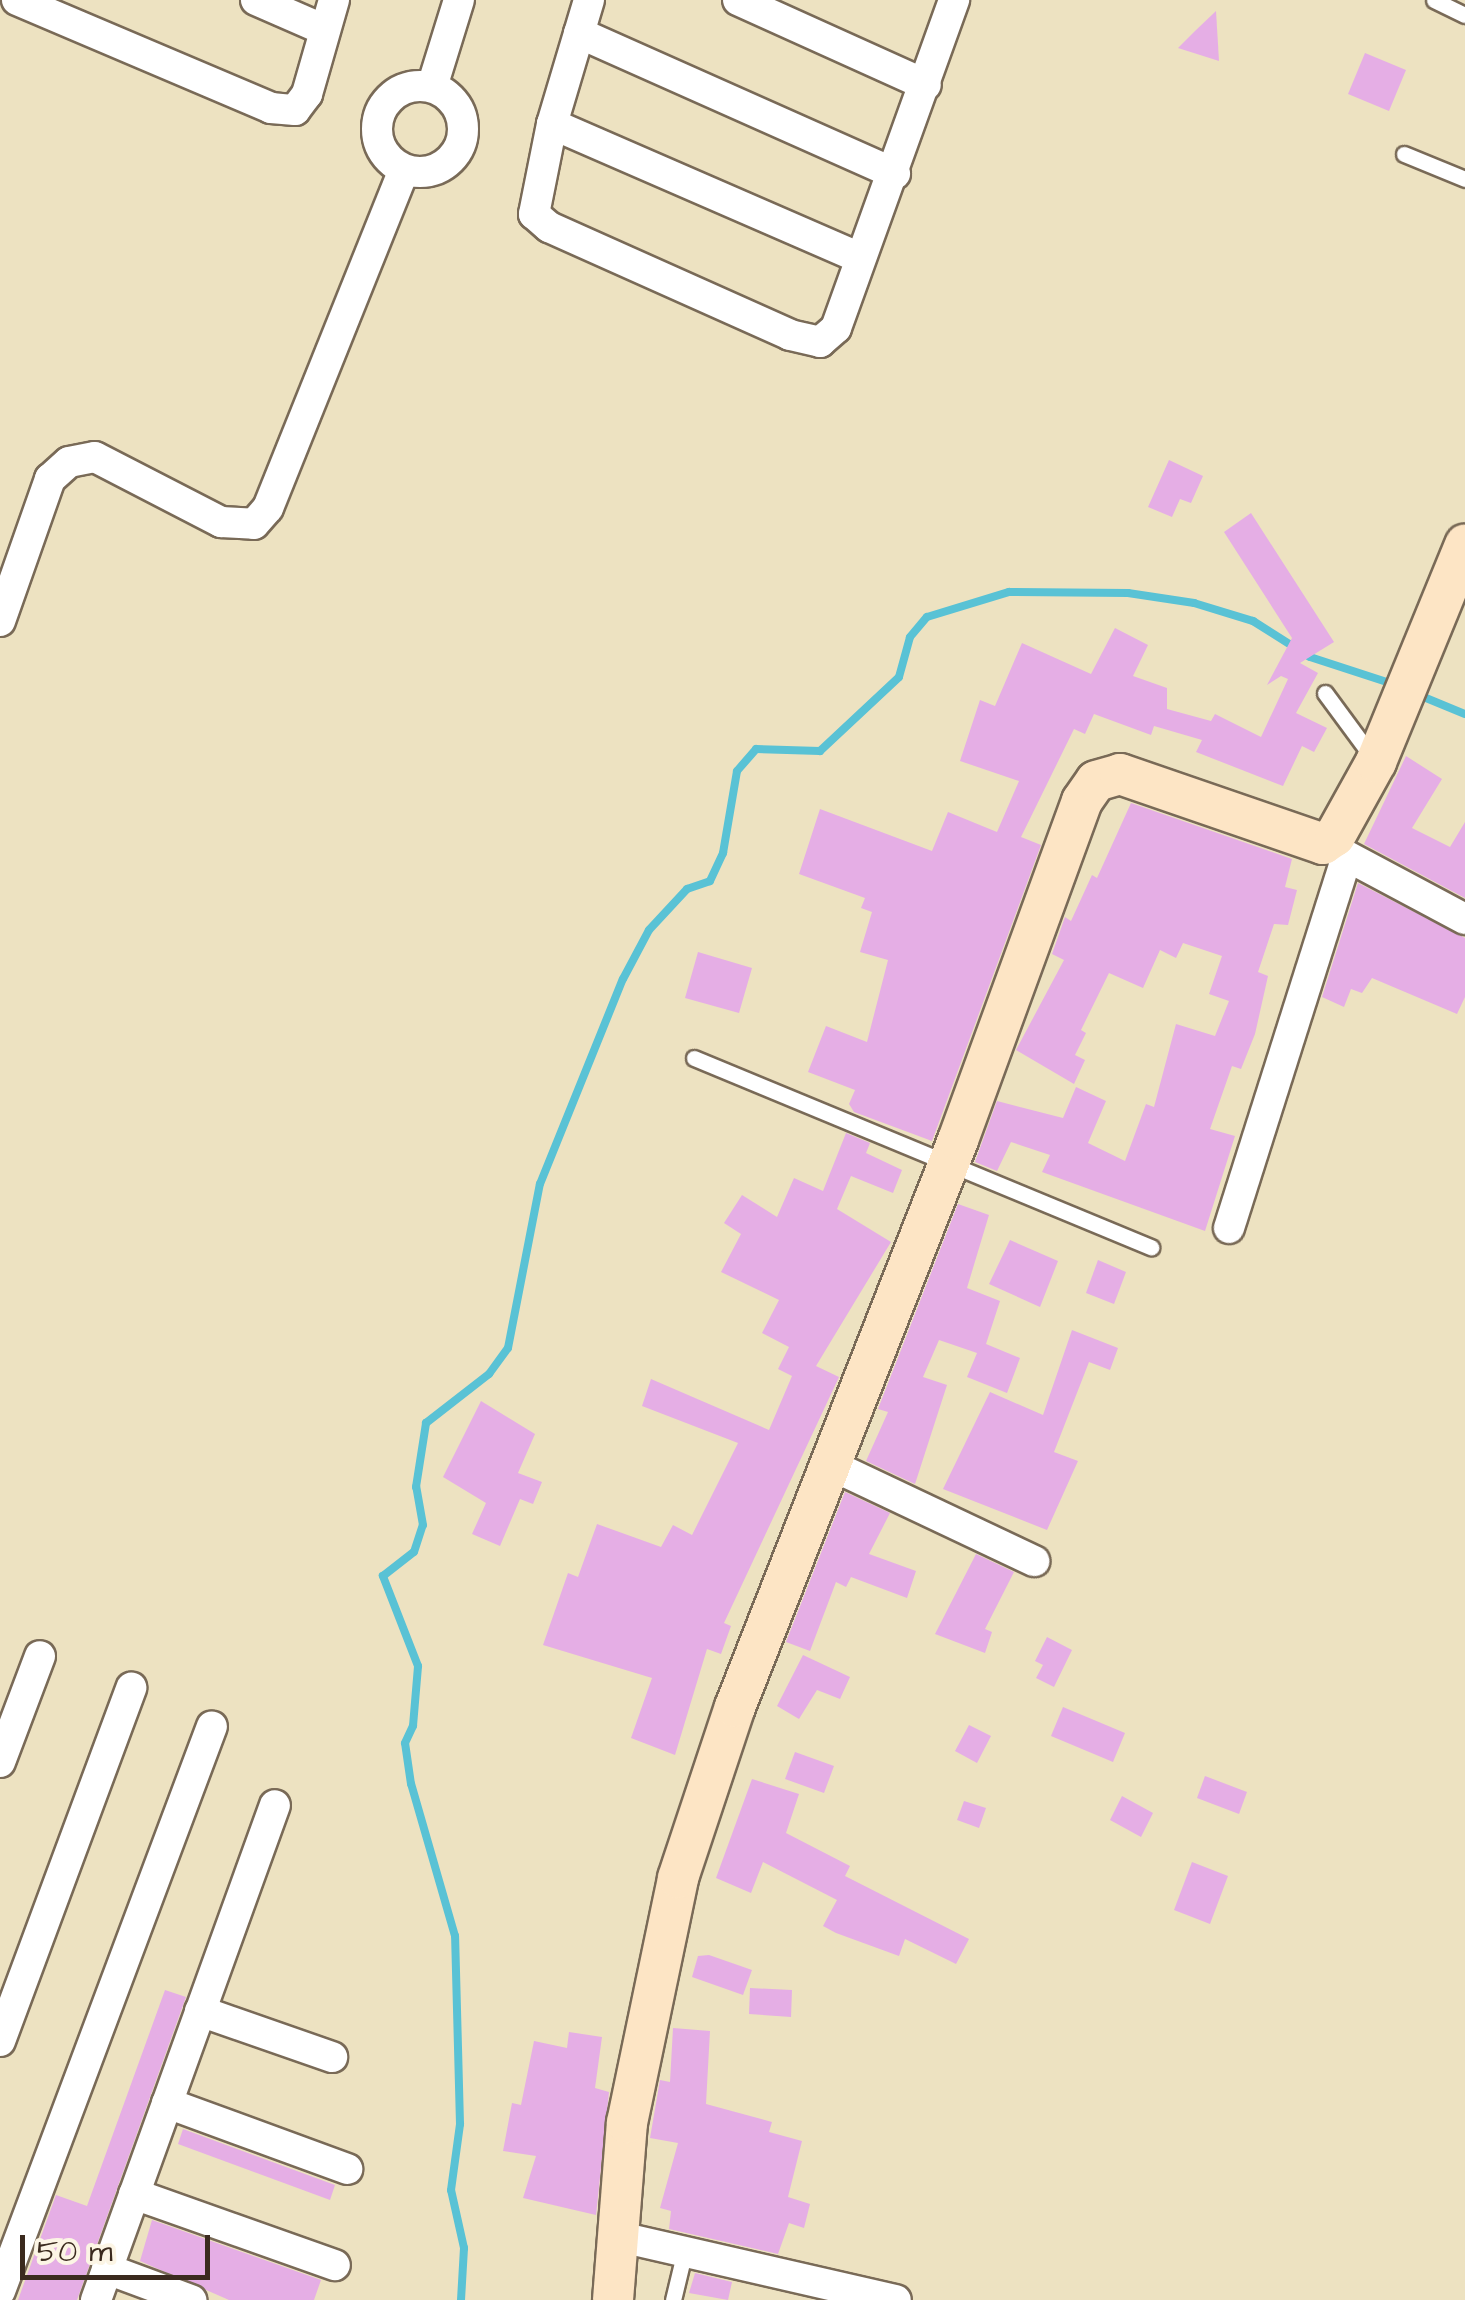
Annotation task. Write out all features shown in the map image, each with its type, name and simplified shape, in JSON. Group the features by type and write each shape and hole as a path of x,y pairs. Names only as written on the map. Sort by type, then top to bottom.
{"street":[{"path":"17,0 284,109 296,110 307,94 334,0"},
{"path":"256,0 325,30"},
{"path":"432,87 459,0"},
{"path":"589,0 552,124 534,214 549,227 790,336 820,342 836,328 895,174 954,0"},
{"path":"738,0 926,84"},
{"path":"579,33 895,174"},
{"path":"408,87 432,87 462,115 462,143 432,171 404,170 379,145 381,110 408,87"},
{"path":"552,124 860,258"},
{"path":"0,621 50,479 70,462 94,458 221,522 254,524 268,508 404,170"},
{"path":"1229,1228 1335,850 1376,762 1465,546"},
{"path":"613,2300 627,2123 678,1878 735,1708 950,1161 1082,802 1096,781 1120,774 1335,850 1465,919"},
{"path":"831,1465 1034,1561"},
{"path":"0,1762 40,1656"},
{"path":"0,2041 131,1688"},
{"path":"0,2291 212,1726"},
{"path":"96,2300 275,1805"},
{"path":"200,2011 332,2057"},
{"path":"167,2104 347,2169"},
{"path":"134,2194 335,2265"},
{"path":"616,2236 896,2300"},
{"path":"108,2269 192,2300"}],"lane":[{"path":"1434,0 1465,15"},
{"path":"1404,154 1465,179"},
{"path":"1326,692 1376,762"},
{"path":"694,1058 1152,1247"},
{"path":"673,2300 685,2249"}],"building":[{"path":"1216,11 1219,61 1178,48 1195,31"},
{"path":"1365,53 1406,70 1389,111 1348,94"},
{"path":"1169,460 1203,476 1191,503 1180,499 1172,517 1148,507"},
{"path":"1251,513 1334,642 1300,663 1318,673 1296,713 1327,728 1314,752 1302,746 1283,786 1196,752 1202,740 1154,726 1151,735 1094,714 1085,734 1074,729 1021,837 1041,845 932,1141 854,1112 849,1104 855,1090 808,1072 826,1026 867,1042 888,960 860,952 872,912 861,908 865,898 799,874 820,809 932,851 948,812 997,832 1019,781 960,761 980,700 995,706 1022,643 1091,674 1115,628 1148,645 1133,676 1167,688 1167,709 1211,721 1215,714 1261,737 1288,679 1281,676 1267,685 1292,638 1224,532"},
{"path":"1406,756 1442,779 1412,828 1450,847 1465,822 1465,898 1364,844"},
{"path":"1131,803 1292,859 1285,887 1297,890 1288,925 1274,924 1258,972 1268,976 1255,1034 1241,1069 1232,1066 1210,1129 1235,1136 1205,1231 1042,1172 1050,1155 1011,1142 997,1171 975,1162 997,1101 1063,1118 1076,1087 1106,1101 1088,1143 1125,1161 1146,1104 1154,1107 1176,1024 1215,1036 1229,1001 1209,994 1222,956 1183,943 1176,958 1160,950 1143,988 1109,973 1081,1030 1086,1033 1075,1055 1085,1060 1074,1084 1016,1050 1064,960 1052,954 1065,917 1071,921 1092,875 1097,878"},
{"path":"1358,883 1465,938 1465,997 1457,1014 1372,978 1362,993 1351,989 1344,1007 1322,997"},
{"path":"698,952 752,968 739,1013 685,998"},
{"path":"846,1133 870,1143 866,1153 902,1170 893,1193 851,1176 837,1209 891,1242 816,1366 839,1377 724,1623 731,1626 721,1654 707,1649 675,1755 631,1738 652,1678 543,1645 568,1573 578,1577 597,1524 661,1547 673,1525 692,1535 738,1443 642,1406 651,1379 769,1430 792,1376 778,1369 789,1347 762,1333 779,1300 721,1272 741,1234 724,1223 742,1195 777,1217 794,1178 823,1191"},
{"path":"958,1204 989,1215 967,1288 1000,1301 986,1344 1020,1358 1007,1393 967,1377 977,1353 939,1340 923,1377 947,1385 915,1484 866,1461 888,1412 878,1409"},
{"path":"1010,1240 1058,1261 1040,1307 989,1284"},
{"path":"1098,1260 1126,1272 1114,1304 1086,1293"},
{"path":"1072,1330 1118,1348 1110,1370 1089,1362 1054,1452 1078,1461 1047,1530 943,1489 990,1392 1043,1415"},
{"path":"481,1401 535,1434 518,1473 542,1482 533,1504 520,1499 500,1546 472,1534 486,1503 443,1477"},
{"path":"845,1492 890,1513 869,1554 916,1571 907,1598 851,1577 846,1587 836,1582 810,1651 786,1642"},
{"path":"976,1554 1014,1572 985,1629 992,1632 985,1653 935,1634"},
{"path":"1047,1637 1072,1650 1054,1687 1036,1678 1043,1665 1035,1661"},
{"path":"803,1655 850,1677 840,1699 817,1690 799,1719 777,1706"},
{"path":"1063,1707 1125,1733 1113,1762 1051,1736"},
{"path":"969,1725 991,1736 977,1763 955,1751"},
{"path":"795,1752 834,1766 824,1793 785,1779"},
{"path":"1205,1776 1247,1792 1239,1814 1197,1798"},
{"path":"752,1779 799,1794 786,1833 850,1866 845,1876 969,1939 956,1964 905,1939 899,1956 836,1933 823,1926 837,1900 763,1862 751,1893 716,1878"},
{"path":"1122,1796 1153,1813 1141,1837 1110,1820"},
{"path":"964,1801 986,1808 979,1828 957,1820"},
{"path":"1192,1862 1228,1876 1210,1924 1174,1910"},
{"path":"709,1955 752,1970 743,1995 692,1977 698,1956"},
{"path":"750,1988 792,1990 791,2017 749,2014"},
{"path":"165,1990 186,1997 77,2300 18,2300 56,2195 87,2206"},
{"path":"673,2028 710,2031 706,2104 772,2122 769,2132 802,2141 788,2197 810,2204 804,2228 789,2223 778,2254 669,2229 671,2211 660,2208 678,2143 650,2138 660,2080 670,2082"},
{"path":"569,2032 602,2037 595,2088 609,2092 596,2215 523,2198 536,2156 503,2151 512,2103 521,2105 534,2041 567,2048"},
{"path":"183,2129 335,2185 330,2200 178,2144"},
{"path":"152,2220 321,2280 314,2300 229,2300 140,2261"},
{"path":"695,2273 732,2282 728,2300 689,2293"}],"waterway":[{"path":"461,2300 464,2248 451,2190 460,2124 455,1936 411,1784 405,1743 413,1726 418,1666 383,1576 414,1552 423,1525 416,1487 426,1423 489,1374 508,1348 540,1184 623,979 649,930 687,889 710,881 723,853 737,771 756,749 820,751 899,677 910,637 927,617 1009,592 1128,593 1194,603 1253,621 1310,657 1390,683"},
{"path":"1426,698 1465,714"}]}
